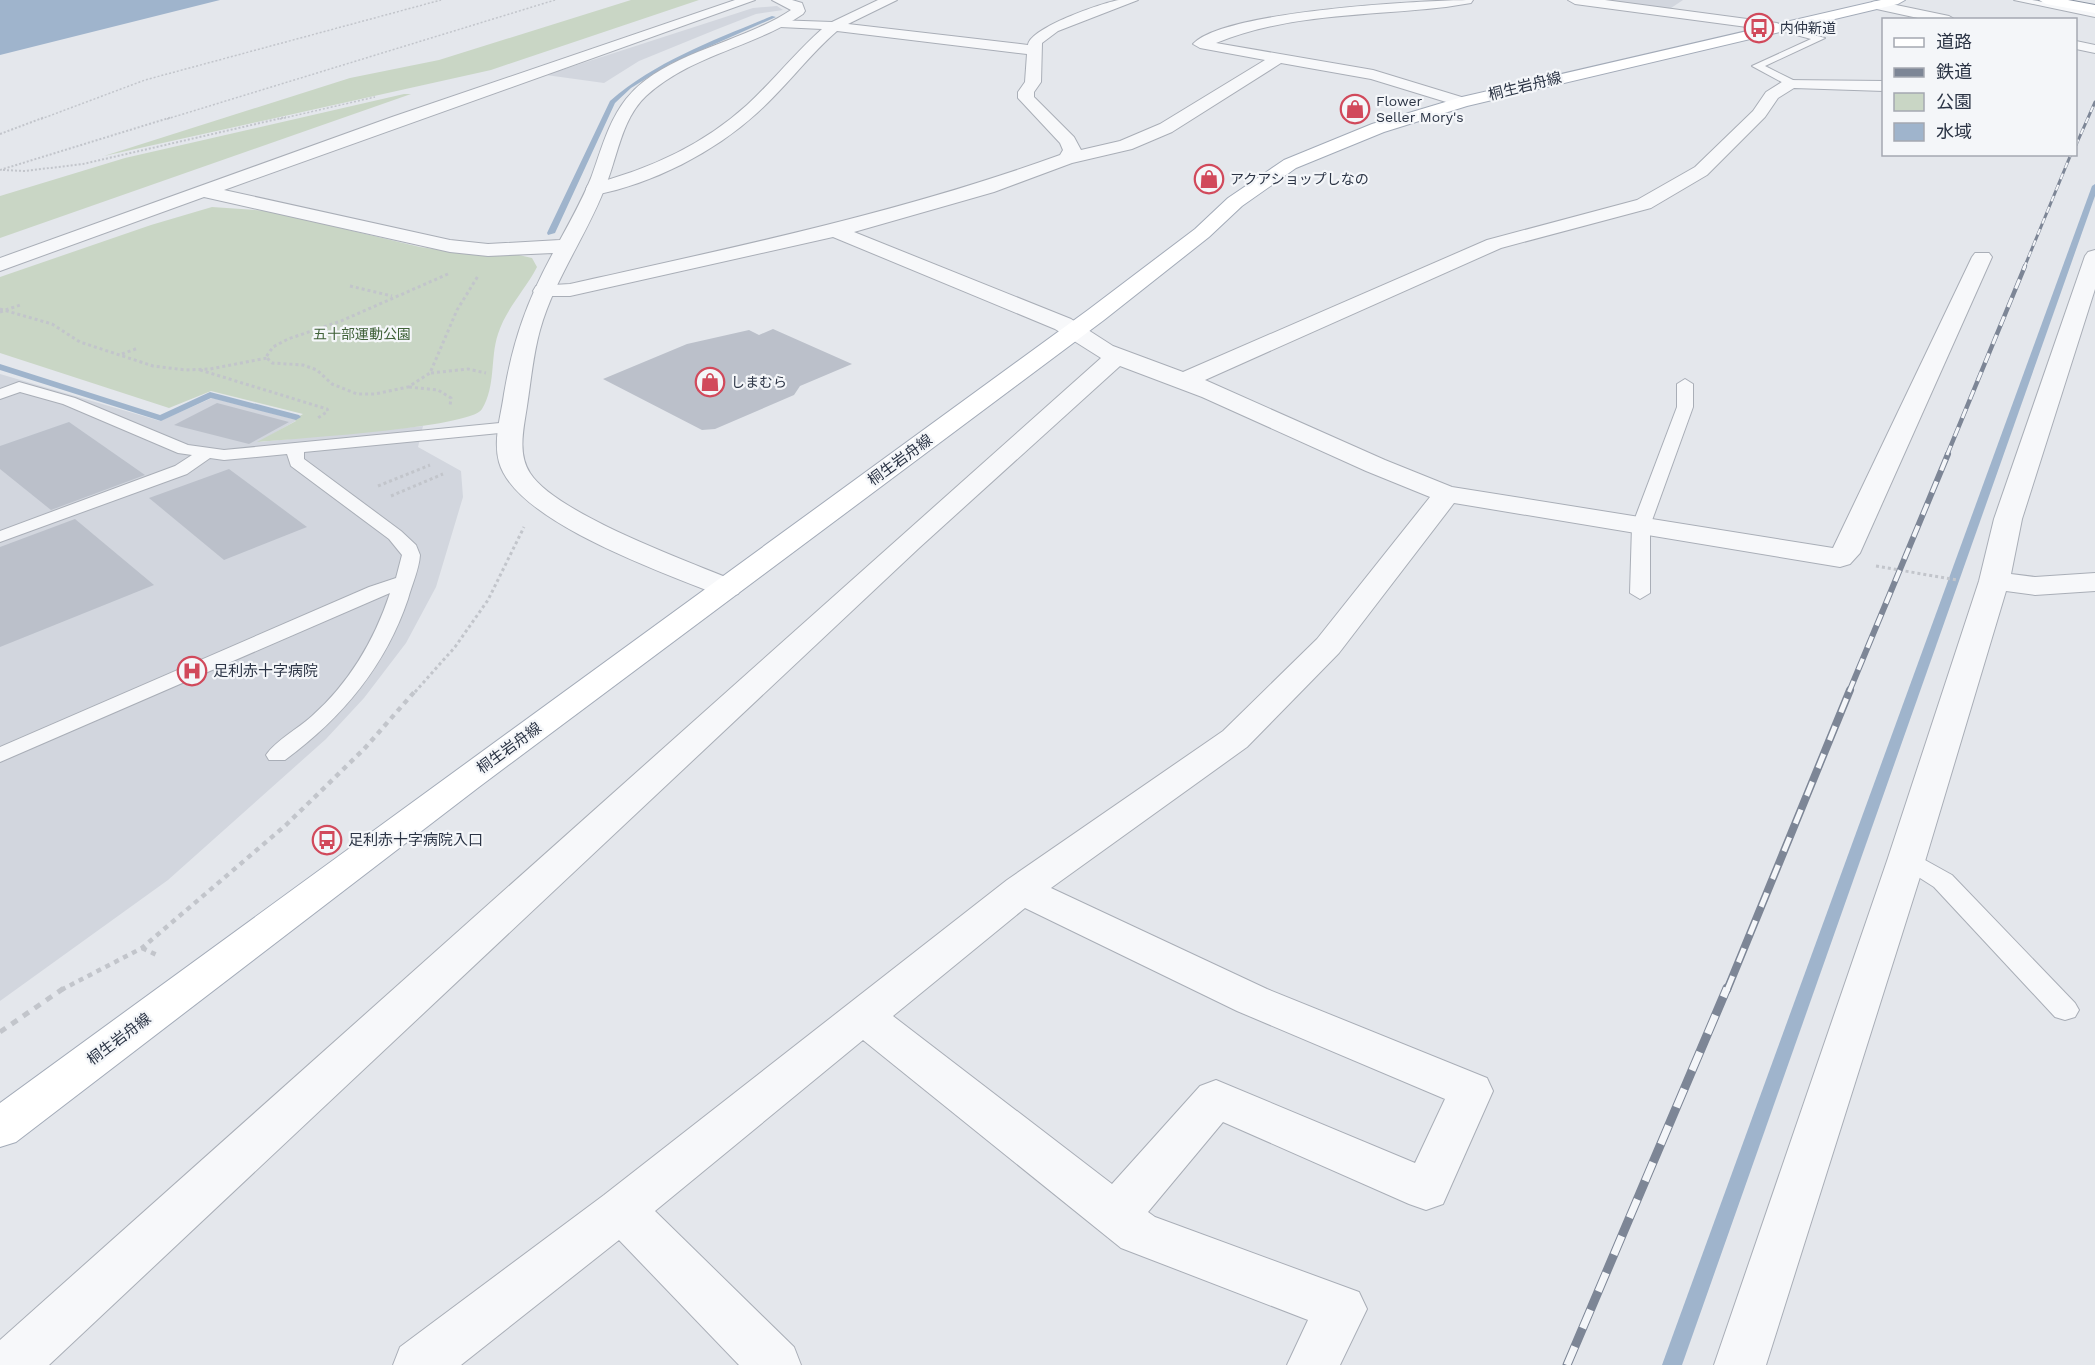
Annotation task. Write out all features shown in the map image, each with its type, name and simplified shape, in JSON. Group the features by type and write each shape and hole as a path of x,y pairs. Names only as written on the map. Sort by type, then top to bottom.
{"main road":[{"path":"2046,0 2095,9"},
{"path":"2084,0 2095,2"},
{"name":"桐生岩舟線","path":"0,1128 1073,332 1202,233 1235,202 1290,164 1378,128 1462,102 1887,3"}],"street":[{"path":"0,265 409,117 748,0"},
{"path":"727,588 629,546 533,496 512,466 509,445 529,330 544,291 595,189 624,114 640,92 680,66 780,23 799,9 779,0"},
{"path":"595,189 614,187 662,166 707,141 752,109 808,48 834,26 859,12 890,0"},
{"path":"1066,159 1072,150 1068,141 1026,98 1026,92 1033,82 1035,41 1053,28 1131,0"},
{"path":"1462,102 1373,75 1200,44 1233,30 1257,24 1357,10 1466,0"},
{"path":"1575,0 1777,27"},
{"path":"1887,3 1942,18"},
{"path":"780,23 834,26 1033,50"},
{"path":"544,291 570,290 835,231 987,188 1066,159 1147,137 1280,57"},
{"path":"1183,381 1494,244 1644,204 1701,171 1759,114 1772,95 1791,83 1825,87 1882,86"},
{"path":"205,192 450,246 488,250 568,246"},
{"path":"835,231 1063,324 1081,340 1116,357 1259,412 1396,477 1447,494 1840,558 1845,553 1982,257"},
{"path":"1740,1365 1907,858 1994,581 2008,519 2095,256"},
{"path":"11,1365 900,550 1116,357"},
{"path":"420,1365 621,1210 1021,890 1235,739 1328,646 1447,494"},
{"path":"1994,581 2035,586 2095,582"},
{"path":"1021,890 1252,1000 1471,1091 1426,1189 1216,1100 1115,1215"},
{"path":"862,1016 1138,1233 1341,1309 1313,1365"},
{"path":"621,1210 775,1365"}],"lane":[{"path":"2018,0 2095,14"},
{"path":"1777,27 1820,38 1757,66 1791,83"},
{"path":"1640,593 1641,526 1685,407 1684,384"},
{"path":"0,394 18,387 69,401 184,449 224,455 511,427"},
{"path":"277,755 312,731 340,704 371,660 393,620 410,563 409,549 297,462 294,458 297,448"},
{"path":"0,537 181,470 206,453"},
{"path":"0,754 376,591 404,582"},
{"path":"1907,858 1943,881 2065,1010"}],"path":[{"path":"0,134 145,80 441,0"},
{"path":"375,97 83,164 25,171 0,170 555,0"},
{"path":"430,373 457,310 482,270"},
{"path":"268,358 273,347 288,339 341,321 393,297 435,282 452,272"},
{"path":"350,286 393,297"},
{"path":"5,311 20,305"},
{"path":"0,311 52,324 80,342 153,366 200,369 268,358"},
{"path":"120,355 138,348"},
{"path":"268,358 272,363 303,365 317,370 332,384 357,394 375,394 408,387 438,390 451,398 450,406"},
{"path":"200,369 203,373 327,409 328,411 316,419"},
{"path":"408,387 430,373 481,370 493,377"},
{"path":"354,504 430,465"},
{"path":"354,504 443,474"},
{"path":"0,1032 59,991 142,948 286,825 371,741 462,638 488,600 524,527"},
{"path":"1840,558 1935,575"},
{"path":"142,948 159,956"}],"shaded area":[{"path":"1588,0 1683,0 1668,10"},
{"path":"777,6 783,10 756,14 715,30 639,61 604,83 546,75 753,8"},
{"name":"足利赤十字病院","path":"0,374 160,421 212,398 297,420 259,442 423,426 418,447 461,471 463,497 436,587 406,643 364,698 326,739 168,880 0,1001"}],"green space":[{"path":"631,0 699,0 491,70 104,156 350,78 439,60"},
{"path":"411,94 0,238 0,196 125,158"},
{"name":"五十部運動公園","path":"212,207 269,211 420,247 474,255 510,253 532,258 537,267 506,316 498,334 489,391 482,409 471,416 415,427 257,442 296,421 294,419 303,414 211,391 169,408 0,353 0,277 151,225"}],"water":[{"path":"0,0 220,0 0,55"}],"building":[{"name":"しまむら","path":"773,329 852,364 800,386 794,395 715,429 702,430 603,379 687,344 749,330 759,335"},
{"path":"217,403 289,422 249,444 174,425"},
{"path":"69,422 145,475 51,510 0,469 0,446"},
{"path":"229,469 307,527 224,560 149,498"},
{"path":"75,519 154,585 0,647 0,547"}],"waterway":[{"path":"551,233 612,102 629,87 668,63 774,17"},
{"path":"1672,1365 2095,186"},
{"path":"0,367 161,418 210,395 296,417"}],"railway":[{"path":"2077,143 2095,102"},
{"path":"2024,268 2070,156"},
{"path":"1947,455 2025,266"},
{"path":"1849,692 1948,454"},
{"path":"1727,990 1850,690"},
{"path":"1567,1365 1727,988"}],"place":[{"name":"内仲新道","path":"1759,28"},
{"name":"Flower Seller Mory's","path":"1355,109"},
{"name":"アクアショップしなの","path":"1209,179"},
{"name":"しまむら","path":"710,382"},
{"name":"足利赤十字病院","path":"192,671"},
{"name":"足利赤十字病院入口","path":"327,840"}]}
